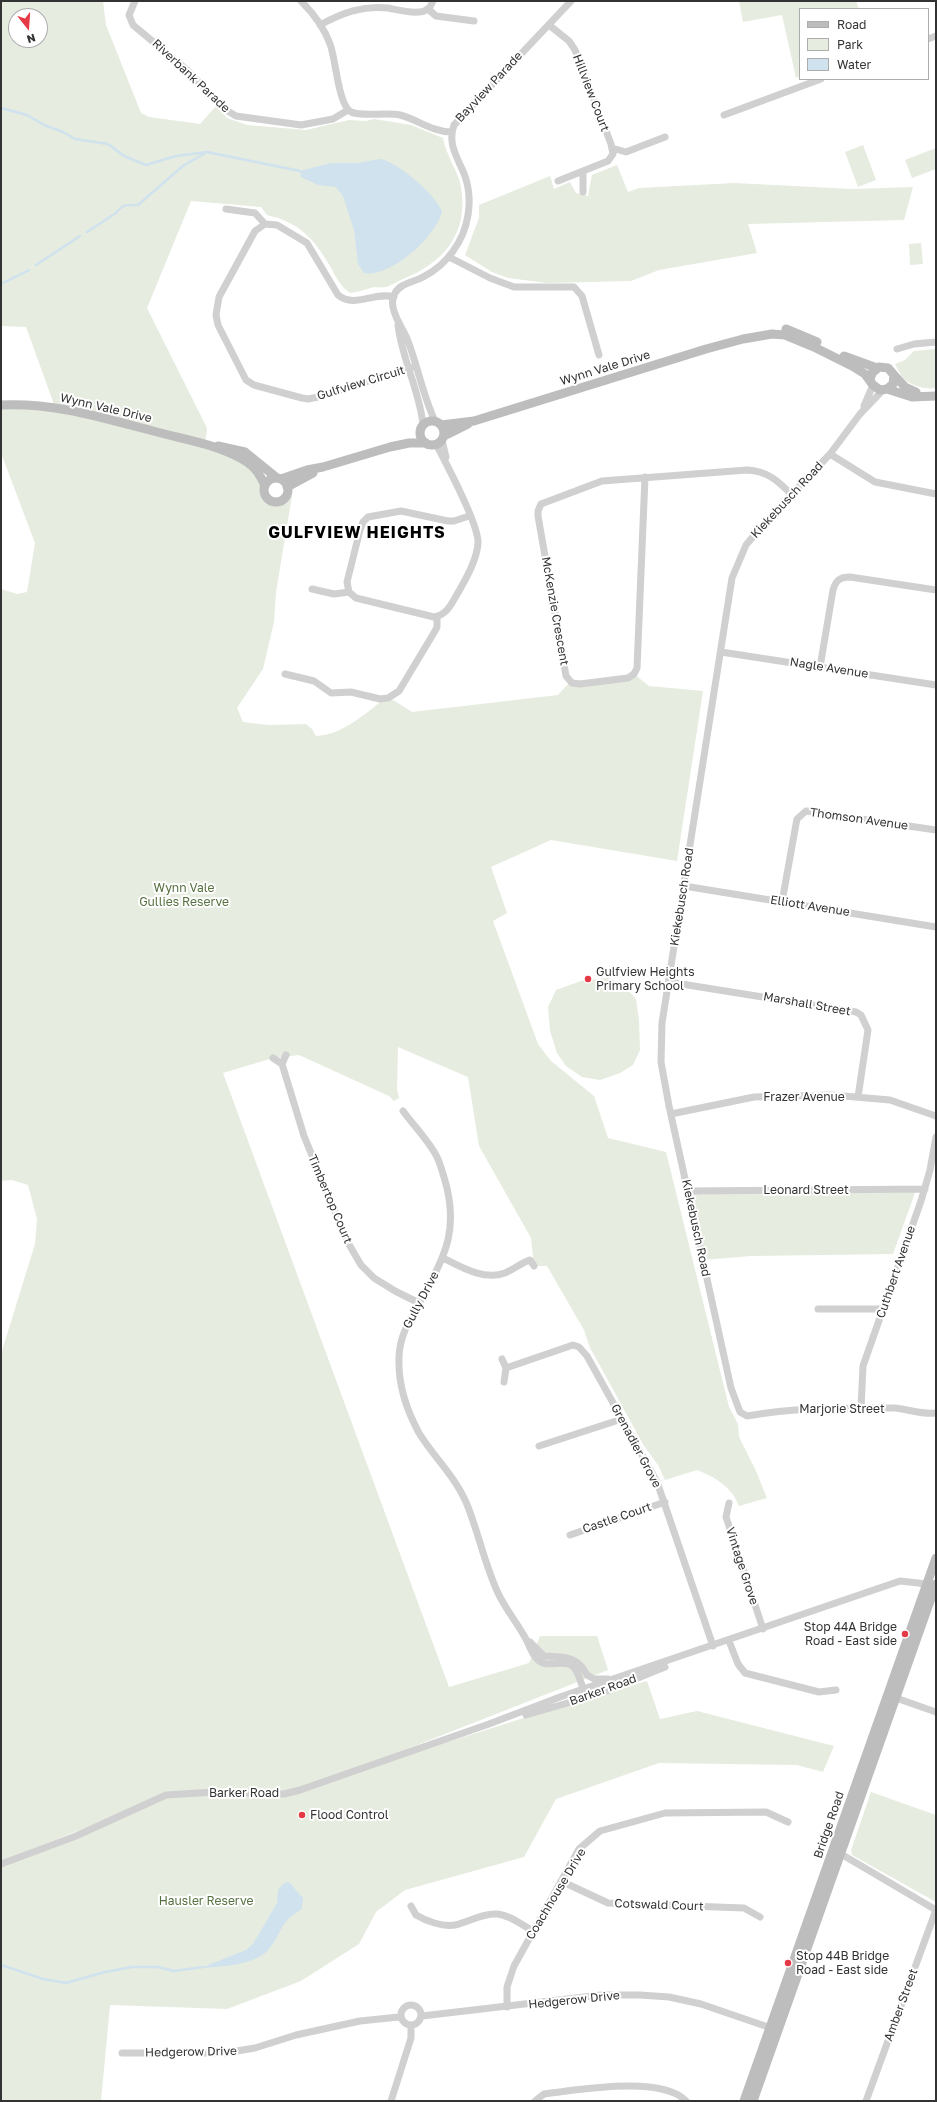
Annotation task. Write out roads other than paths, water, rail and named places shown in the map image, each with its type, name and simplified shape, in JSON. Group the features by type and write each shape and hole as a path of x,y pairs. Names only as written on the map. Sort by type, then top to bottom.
{"main road":[{"name":"Wynn Vale Drive","path":"743,339 757,332 783,329 800,334 855,361 877,368"},
{"name":"Wynn Vale Drive","path":"1,405 30,405 61,408 205,444 228,447 244,452 279,479 307,470 323,468 390,447 409,443 437,441 474,421 743,339 780,334 793,337 852,366 865,374 872,383"},
{"path":"877,368 888,368 905,387 933,396 912,396 885,390 872,383 872,373 877,368"},
{"path":"885,390 893,384 894,375"},
{"path":"429,421 438,423 444,430 437,441 421,436 422,427 429,421"},
{"name":"Wynn Vale Drive","path":"438,423 474,421"},
{"name":"Wynn Vale Drive","path":"390,447 422,427"},
{"name":"Wynn Vale Drive","path":"205,444 248,462 261,476 264,486"},
{"name":"Wynn Vale Drive","path":"287,488 323,468"},
{"path":"279,479 287,488 287,493 284,498 274,502 266,497 264,493 264,486 268,480 279,479"},
{"name":"Bridge Road","path":"753,2101 774,2029 933,1584 936,1558"},
{"name":"Bridge Road","path":"744,2101 774,2029"}],"street":[{"name":"Riverbank Parade","path":"135,1 129,15 133,25 170,54 231,113 236,116 301,125 333,119 348,110"},
{"path":"301,1 320,25 333,53 342,101 348,110 358,114 384,113 400,115 416,120 433,130 451,132"},
{"path":"320,25 341,14 362,9 382,8 419,12 428,9 433,1"},
{"name":"Bayview Parade","path":"394,297 400,287 432,272 449,257 463,233 469,205 465,178 452,147 451,132 455,123 571,1"},
{"path":"428,9 436,16 474,21"},
{"name":"Hillview Court","path":"549,24 569,41 575,50 613,154 608,161 558,181"},
{"path":"724,115 818,80"},
{"name":"Hillview Court","path":"612,148 626,152 665,138"},
{"path":"583,171 583,192"},
{"path":"226,209 255,213 264,224 277,225 307,243 338,295 344,300 356,301 384,295 394,297 393,310 408,340 428,407 438,423"},
{"name":"Gulfview Circuit","path":"264,224 255,231 225,286 220,297 216,315 218,325 246,380 254,385 308,399 416,366"},
{"path":"449,257 490,278 514,287 574,287 582,296 599,355"},
{"path":"398,321 400,342 421,409 422,427"},
{"path":"897,349 914,344 936,342"},
{"name":"Kiekebusch Road","path":"860,414 872,383"},
{"name":"Kiekebusch Road","path":"747,1416 737,1408 731,1388 664,1083 660,1044 732,578 746,545 760,527 830,454 860,414 885,390"},
{"path":"437,441 478,537 477,549 468,576 443,614 437,616 429,616 356,598 349,592 347,582 360,530 363,522 368,517 405,511 448,521 454,521 469,516"},
{"path":"830,454 875,482 936,494"},
{"name":"McKenzie Crescent","path":"644,477 637,668 634,674 628,678 580,684 572,683 566,676 538,516 539,507 545,502 602,481 644,477 759,470 771,476 792,495"},
{"path":"820,667 833,590 838,579 850,577 936,590"},
{"path":"312,589 334,594 349,592"},
{"path":"285,674 314,681 331,693 351,692 380,699 388,698 399,690 435,631 437,627 437,616"},
{"name":"Nagle Avenue","path":"721,652 936,684"},
{"name":"Thomson Avenue","path":"782,902 797,819 806,811 936,830"},
{"name":"Elliott Avenue","path":"684,886 936,927"},
{"name":"Marshall Street","path":"669,982 850,1011 861,1015 868,1030 858,1097"},
{"path":"273,1058 282,1064 286,1055"},
{"name":"Timbertop Court","path":"282,1064 304,1136 347,1241 361,1265 374,1278 419,1303"},
{"name":"Frazer Avenue","path":"671,1114 754,1097 824,1095 890,1100 936,1116"},
{"name":"Gully Drive","path":"403,1111 437,1158 447,1188 450,1209 450,1234 443,1258 407,1324 401,1342 399,1376 408,1409 420,1434 455,1480 468,1506 499,1596 527,1639 536,1659 544,1664 565,1664 576,1670 583,1690"},
{"name":"Cuthbert Avenue","path":"861,1408 864,1366 925,1189 936,1137"},
{"name":"Leonard Street","path":"688,1191 925,1189"},
{"path":"443,1258 474,1272 488,1275 503,1274 519,1266 526,1260 530,1260 534,1266"},
{"path":"818,1309 883,1309"},
{"name":"Grenadier Grove","path":"506,1368 573,1345 579,1347 587,1356 644,1457 664,1502 713,1646"},
{"path":"502,1360 506,1368 504,1382"},
{"name":"Marjorie Street","path":"747,1416 784,1410 861,1408 896,1408 930,1414 936,1413"},
{"path":"539,1446 622,1419"},
{"name":"Castle Court","path":"570,1534 664,1502"},
{"name":"Vintage Grove","path":"729,1503 726,1517 763,1629"},
{"name":"Barker Road","path":"1,1864 76,1836 166,1795 214,1792 284,1794 300,1790 616,1678 729,1641 900,1581 933,1584"},
{"name":"Gully Drive","path":"527,1639 544,1656 561,1656 572,1658 584,1668 587,1675 594,1679 616,1678"},
{"path":"729,1641 738,1664 745,1673 819,1692 836,1690"},
{"name":"Barker Road","path":"489,1724 581,1700 610,1690 713,1646"},
{"path":"583,1690 587,1694 610,1690"},
{"path":"892,1696 936,1712"},
{"name":"Coachhouse Drive","path":"507,2007 509,1978 514,1966 579,1849 600,1831 665,1813 766,1812 788,1822"},
{"path":"836,1852 936,1910"},
{"name":"Cotswald Court","path":"561,1881 608,1903 744,1908 760,1916"},
{"path":"412,1906 416,1915 440,1924 454,1925 482,1915 496,1914 507,1916 533,1931"},
{"name":"Amber Street","path":"866,2101 936,1910"},
{"name":"Hedgerow Drive","path":"422,2016 601,1995 669,1997 701,2004 774,2029"},
{"path":"411,2004 418,2007 422,2016 418,2023 411,2026 402,2023 400,2017 404,2008 411,2004"},
{"name":"Hedgerow Drive","path":"122,2053 225,2053 255,2048 296,2035 360,2021 400,2017"},
{"path":"391,2101 409,2046 411,2026"},
{"path":"535,2101 541,2096 551,2092 614,2085 646,2087 672,2092 682,2096 686,2101"}],"water":[{"path":"380,159 387,161 406,172 424,188 442,212 438,222 431,232 411,253 387,269 375,273 364,273 358,264 354,230 343,196 336,187 318,185 301,177 300,171 331,163 358,163"},
{"path":"289,1882 303,1898 302,1909 289,1918 269,1949 256,1959 247,1962 228,1966 201,1968 246,1950 253,1944 277,1903 278,1890 284,1883"}],"waterway":[{"path":"1,108 27,115 44,125 63,132 75,139 108,144 124,156 146,165 176,156 207,152 300,171"},
{"path":"87,232 123,207 128,205 138,205 184,165 204,154"},
{"path":"36,265 80,236"},
{"path":"1,284 29,270"},
{"path":"1,1965 43,1979 66,1983 105,1972 132,1967 158,1967 174,1971 203,1967"}],"place":[{"name":"Gulfview Heights Primary School","path":"588,979"},
{"name":"Stop 44A Bridge Road - East side","path":"905,1634"},
{"name":"Flood Control","path":"302,1815"},
{"name":"Stop 44B Bridge Road - East side","path":"788,1963"}],"district":[{"name":"GULFVIEW HEIGHTS","path":"357,533"}],"park label":[{"name":"Wynn Vale Gullies Reserve","path":"184,895"},
{"name":"Hausler Reserve","path":"206,1901"}]}
